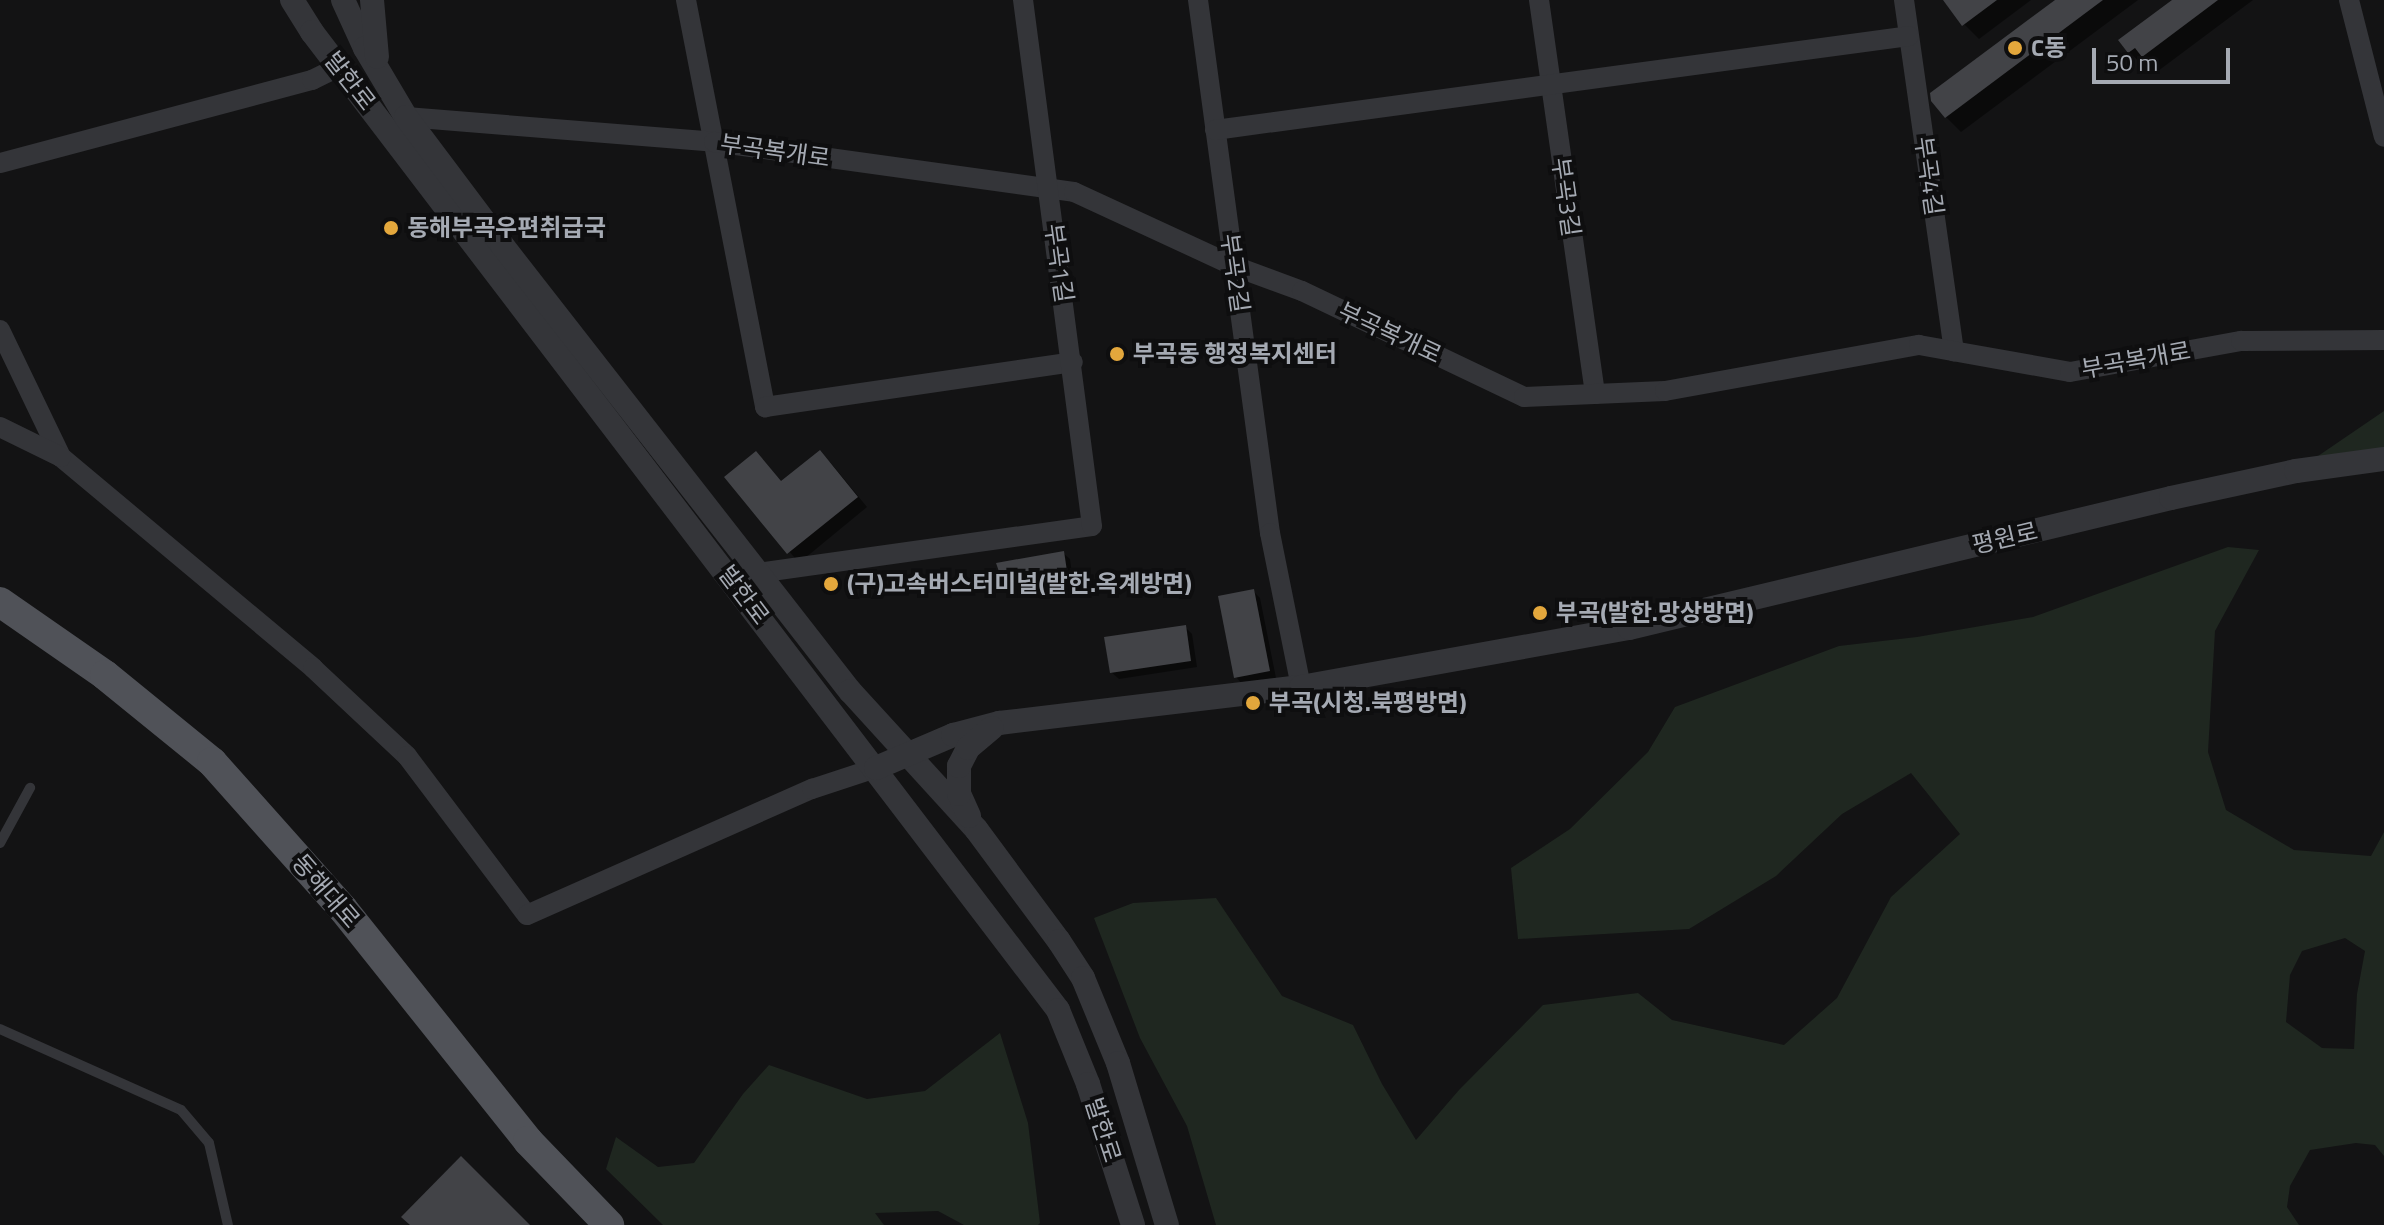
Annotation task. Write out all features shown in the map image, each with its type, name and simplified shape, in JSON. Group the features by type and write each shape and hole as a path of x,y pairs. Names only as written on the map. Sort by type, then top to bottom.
{"main road":[{"name":"동해대로","path":"0,602 105,675 212,762 343,909 528,1141 609,1225"}],"street":[{"name":"발한로","path":"292,0 339,67 1058,1010 1088,1084 1133,1225"},
{"name":"발한로","path":"343,0 406,117 850,691 976,829 1083,978 1118,1063 1167,1225"},
{"path":"372,0 379,71"},
{"path":"686,0 765,407 1073,362"},
{"name":"부곡1길","path":"758,573 1092,526 1073,362 1023,0"},
{"name":"부곡2길","path":"1198,0 1270,533 1301,687"},
{"name":"부곡3길","path":"1539,0 1595,394"},
{"name":"부곡4길","path":"1904,0 1954,351"},
{"path":"2349,0 2384,137"},
{"path":"1215,130 1909,36"},
{"path":"0,163 312,80 339,67"},
{"name":"부곡복개로","path":"406,117 714,142 1074,192 1234,266 1302,291 1524,397 1665,391 1919,345 2070,372 2241,341 2384,340"},
{"path":"0,330 61,457"},
{"path":"0,427 61,457 313,668 407,756 527,915 812,789 876,768"},
{"name":"평원로","path":"876,768 910,757 953,735 999,723 1301,687 1629,628 2171,498 2296,471 2384,459"},
{"path":"976,829 959,794 959,766 968,748 999,723"}],"lane":[{"path":"0,843 30,788"},
{"path":"0,1029 181,1110 209,1143 228,1225"}],"shaded area":[{"path":"2384,411 2384,459 2296,471"},
{"path":"2228,547 2259,550 2215,631 2208,752 2226,810 2294,850 2371,856 2384,832 2384,1156 2375,1145 2356,1143 2310,1150 2290,1186 2287,1207 2299,1225 1216,1225 1187,1126 1140,1038 1094,918 1133,903 1216,898 1282,996 1353,1025 1382,1084 1416,1140 1459,1090 1543,1005 1638,993 1672,1020 1784,1045 1837,998 1891,897 1960,834 1911,773 1842,814 1776,876 1689,929 1518,939 1511,868 1570,829 1648,752 1675,707 1839,646 1917,637 2033,617","holes":["2345,938 2365,951 2357,994 2354,1049 2322,1048 2286,1022 2290,975 2302,951"]},
{"path":"1000,1033 1028,1123 1038,1225 964,1225 938,1211 875,1213 884,1225 663,1225 606,1169 616,1137 658,1167 694,1163 743,1094 769,1065 867,1099 925,1091"}],"building":[{"path":"1943,0 1997,0 1962,26"},
{"name":"C동","path":"2055,0 2103,0 1945,118 1931,101 1930,93"},
{"path":"2172,0 2218,0 2142,57 2135,48 2128,53 2118,40"},
{"path":"820,450 858,497 787,554 724,477 756,451 781,481"},
{"path":"1064,551 1068,578 1004,586 996,563"},
{"path":"1254,589 1270,671 1234,678 1218,596"},
{"path":"1186,625 1191,661 1110,673 1104,637"},
{"path":"461,1156 530,1225 410,1225 401,1217"}],"place":[{"name":"C동","path":"2015,48"},
{"name":"동해부곡우편취급국","path":"391,228"},
{"name":"부곡동 행정복지센터","path":"1117,354"},
{"name":"(구)고속버스터미널(발한.옥계방면)","path":"831,584"},
{"name":"부곡(발한.망상방면)","path":"1540,613"},
{"name":"부곡(시청.북평방면)","path":"1253,703"}]}
